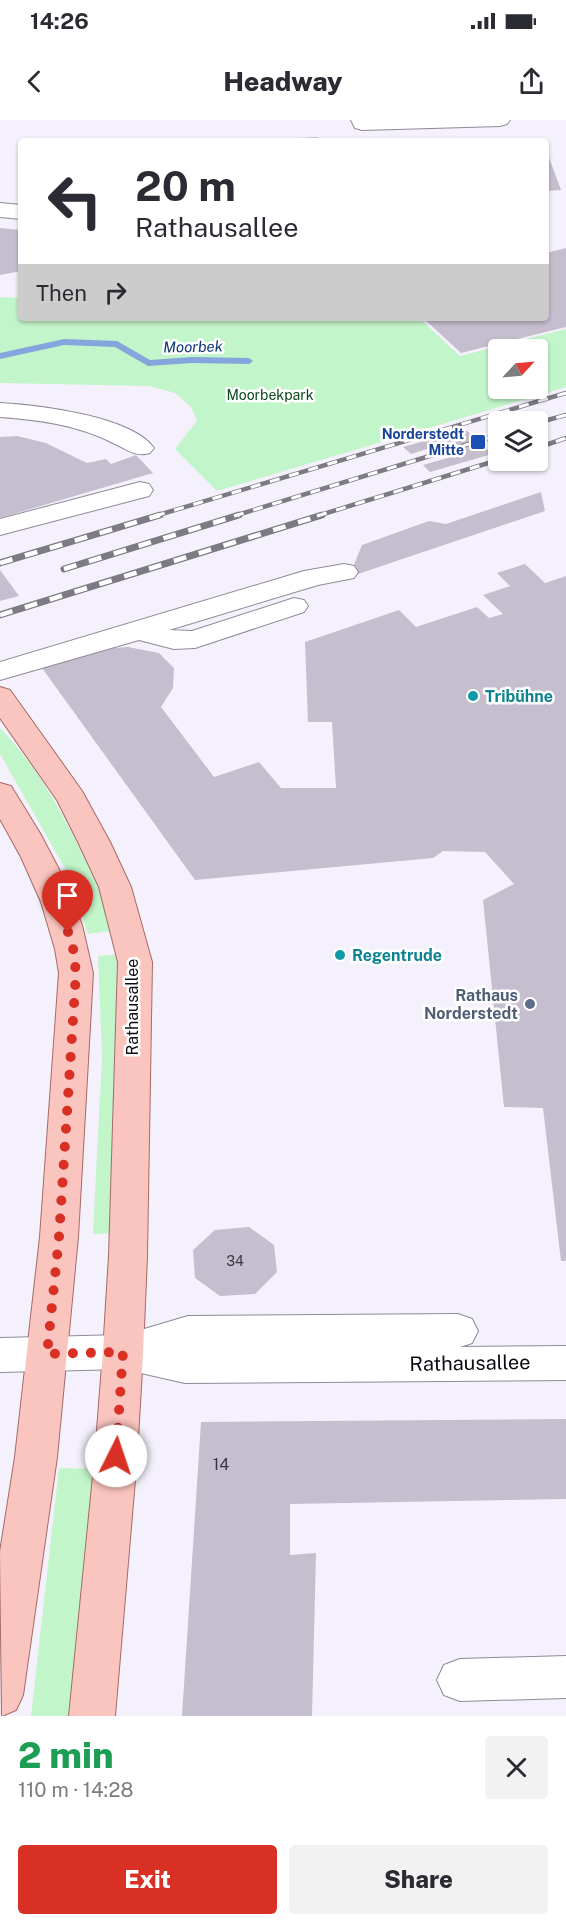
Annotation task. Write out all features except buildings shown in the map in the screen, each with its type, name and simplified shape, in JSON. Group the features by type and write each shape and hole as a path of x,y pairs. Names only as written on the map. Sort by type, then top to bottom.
{"main road":[{"name":"Rathausallee","path":"0,696 13,726 71,798 94,842 115,887 135,962 128,1256 123,1352 116,1456 92,1716"},
{"path":"0,793 20,825 57,900 73,948 76,973 59,1237 47,1354 36,1457 0,1695"}],"street":[{"path":"361,120 362,124 500,120"},
{"path":"0,210 18,212"},
{"path":"0,411 60,416 93,424 117,433 141,448"},
{"path":"0,527 140,490"},
{"path":"0,671 314,576 344,572"},
{"path":"138,631 174,640 195,639 294,606"},
{"path":"123,1352 188,1333 458,1331"},
{"name":"Rathausallee","path":"0,1355 123,1352 186,1366 566,1363"},
{"path":"460,1680 566,1677"}],"green space":[{"name":"Moorbekpark","path":"0,297 18,298 18,321 422,321 460,356 488,349 488,399 526,399 217,491 175,449 197,421 191,407 175,393 149,386 0,383"},
{"name":"Moorbekpark","path":"566,329 566,387 548,392 548,339 527,339"},
{"path":"0,728 37,773 52,798 118,930 88,934 70,877 0,754"},
{"path":"124,954 117,1233 93,1234 102,1057 98,956"},
{"path":"59,1468 93,1469 69,1716 31,1716"}],"waterway":[{"name":"Moorbek","path":"0,356 64,342 117,344 148,363 192,360 249,361"}],"railway":[{"path":"155,516 566,393"},
{"path":"548,420 566,415"},
{"path":"234,516 488,438"},
{"path":"548,444 566,438"},
{"path":"317,516 488,463"},
{"path":"0,563 160,515"},
{"path":"64,569 239,515"},
{"path":"0,615 322,515"}],"place":[{"name":"Norderstedt Mitte","path":"478,442"},
{"name":"Tribühne","path":"473,696"},
{"name":"Regentrude","path":"340,955"},
{"name":"Rathaus Norderstedt","path":"530,1004"}],"route":[{"path":"68,932 73,948 76,973 59,1237 47,1354 123,1352 116,1456"}]}
